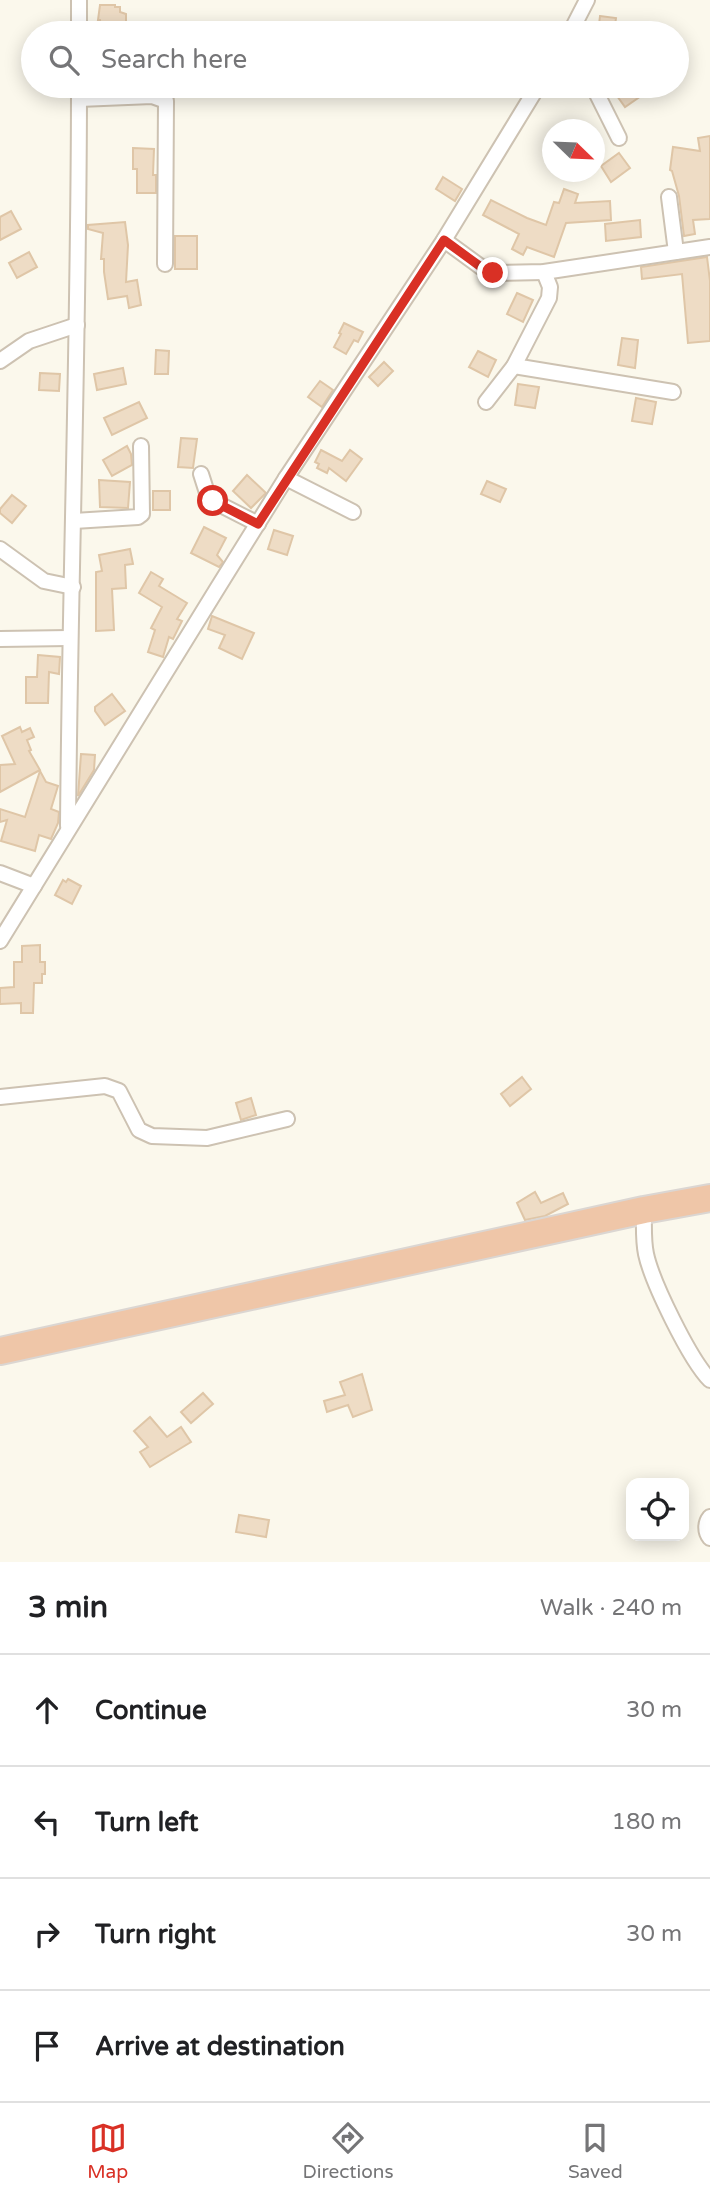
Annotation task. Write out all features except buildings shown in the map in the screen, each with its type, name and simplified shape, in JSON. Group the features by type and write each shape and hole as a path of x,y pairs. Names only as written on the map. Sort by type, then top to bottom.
{"highway":[{"path":"0,1351 644,1210 710,1198"}],"street":[{"path":"79,0 79,21"},
{"path":"576,21 587,0"},
{"path":"68,827 79,98"},
{"path":"158,98 166,101 165,264"},
{"path":"0,941 286,478 444,240 531,98"},
{"path":"599,98 620,138"},
{"path":"668,197 676,252"},
{"path":"444,240 487,271 544,272 710,247"},
{"path":"486,402 514,366 549,298 550,287 544,272"},
{"path":"0,360 29,341 77,325"},
{"path":"514,366 673,392"},
{"path":"74,522 138,517 142,514 141,446"},
{"path":"201,474 208,496 213,501 258,524"},
{"path":"286,478 353,512"},
{"path":"0,549 44,581 73,587"},
{"path":"0,639 69,638"},
{"path":"0,873 34,886"},
{"path":"0,1097 105,1086 114,1088 119,1091 139,1130 152,1136 207,1138 287,1119"},
{"path":"644,1210 645,1250 650,1272 698,1366 710,1380"},
{"path":"710,1517 706,1528 710,1538"}],"route":[{"path":"213,501 258,524 444,240 493,273"}]}
